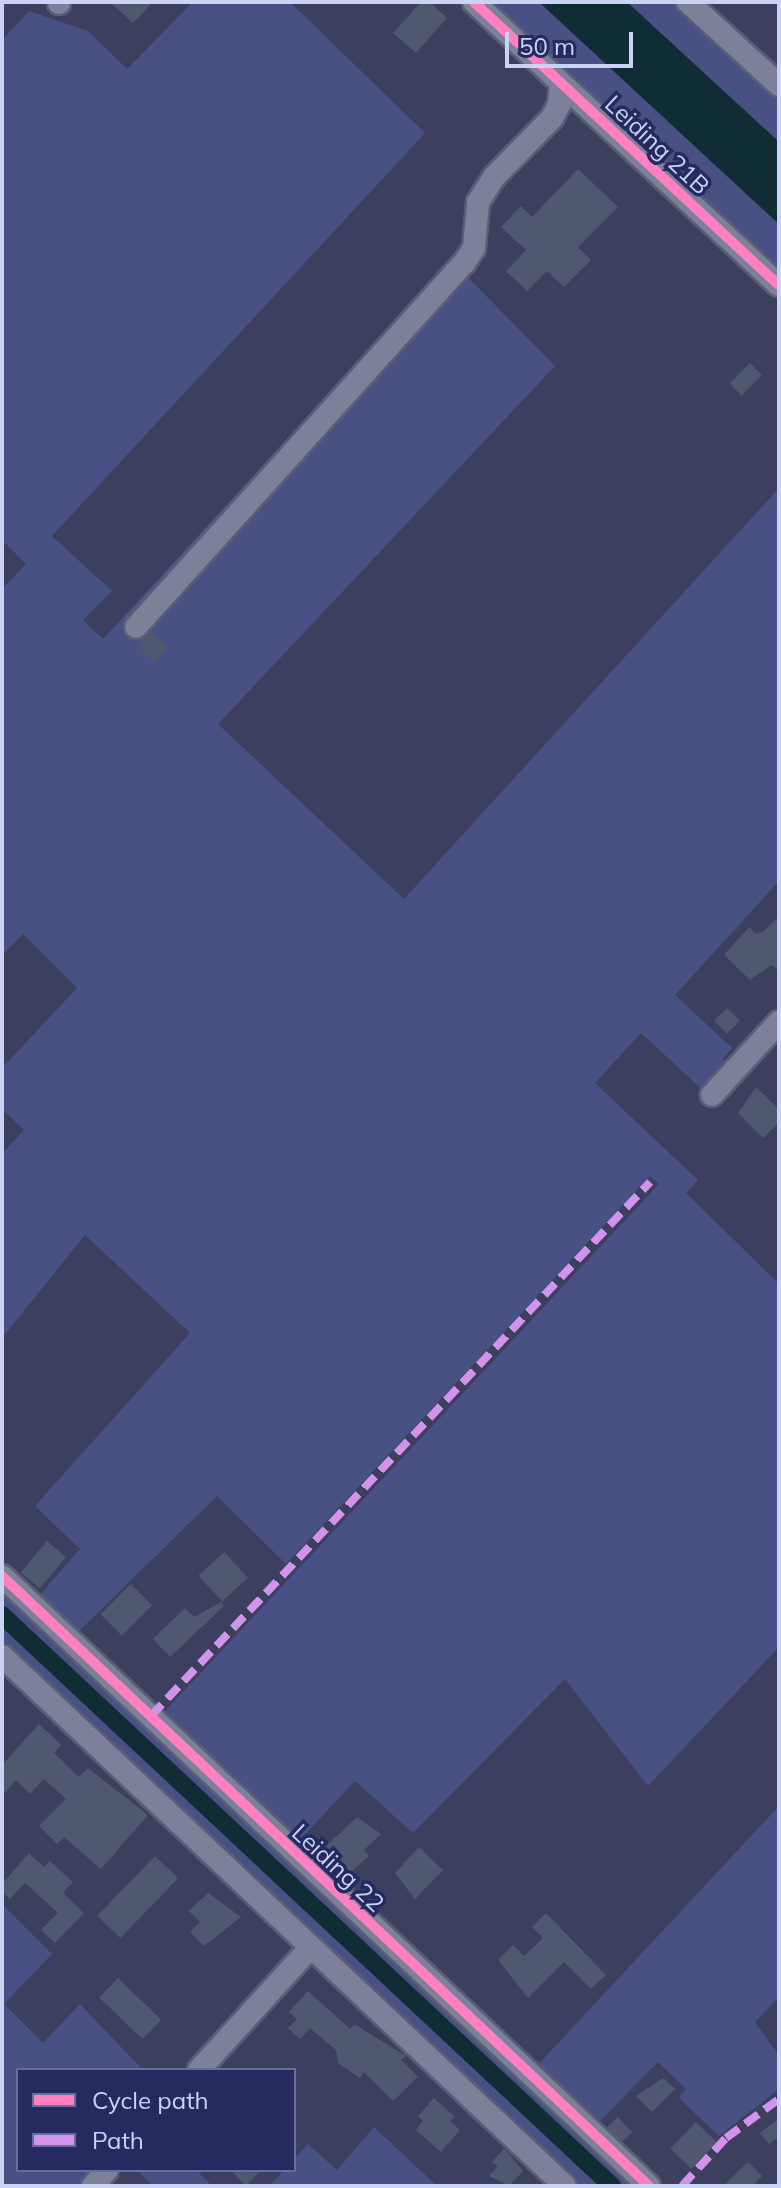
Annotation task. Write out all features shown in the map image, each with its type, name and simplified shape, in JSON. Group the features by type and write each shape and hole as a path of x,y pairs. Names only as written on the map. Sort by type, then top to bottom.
{"street":[{"name":"Leiding 21B","path":"474,2 779,285"},
{"path":"688,2 779,85"},
{"path":"136,627 464,263 474,248 478,202 494,177 552,118 559,105 561,83"},
{"path":"712,1095 779,1022"},
{"name":"Leiding 22","path":"2,1576 649,2186"},
{"path":"2,1656 565,2186"},
{"path":"201,2068 311,1947"}],"shaded area":[{"path":"193,2 290,2 425,133 52,536 112,591 83,620 103,639 452,261 555,366 218,724 404,899 779,488 779,881 675,995 732,1048 722,1060 730,1068 707,1094 641,1033 595,1083 698,1180 686,1193 779,1284 779,1647 648,1786 565,1679 413,1833 355,1781 295,1845 164,1718 166,1710 659,1184 650,1176 286,1564 217,1496 75,1635 37,1598 80,1549 35,1506 190,1333 85,1235 2,1338 2,1154 24,1130 2,1109 2,1068 77,988 23,934 2,955 2,589 26,564 2,540 2,40 29,11 88,31 127,69"},
{"path":"489,2 539,2 779,224 779,268"},
{"path":"539,2 627,2 779,142 779,224"},
{"path":"627,2 675,2 779,98 779,142"},
{"path":"2,1582 645,2181 641,2186 560,2186 2,1665"},
{"path":"779,1806 779,1997 755,2022 779,2056 779,2089 719,2136 679,2098 686,2089 658,2062 594,2127 533,2070"},
{"path":"2,1904 52,1954 4,2004 43,2043 80,2004 141,2068 16,2068 16,2172 95,2172 82,2186 2,2186"},
{"path":"374,2127 437,2186 269,2186 282,2172 296,2172 296,2157 308,2144 337,2170"},
{"path":"139,2172 198,2172 212,2186 153,2186"}],"building":[{"path":"110,2 153,2 133,23"},
{"path":"421,2 430,2 447,18 416,53 393,33"},
{"path":"578,169 618,207 578,247 591,260 564,287 547,271 527,291 506,271 526,250 501,227 521,206 532,217"},
{"path":"750,363 762,375 742,396 729,384"},
{"path":"151,632 167,648 154,662 138,645"},
{"path":"779,916 779,972 772,965 750,980 724,955 749,927 756,934 763,932"},
{"path":"727,1008 740,1021 727,1033 714,1021"},
{"path":"756,1087 779,1110 779,1122 763,1138 738,1113"},
{"path":"47,1541 66,1557 40,1588 21,1572"},
{"path":"224,1552 248,1578 222,1601 198,1576"},
{"path":"131,1584 152,1605 122,1636 101,1614"},
{"path":"221,1602 224,1606 170,1657 153,1639 185,1608 194,1617"},
{"path":"39,1724 61,1745 54,1753 79,1777 88,1768 148,1815 101,1869 64,1837 57,1844 39,1826 66,1799 44,1779 30,1794 16,1780 2,1796 2,1765"},
{"path":"357,1817 381,1834 364,1850 369,1856 350,1873 326,1846"},
{"path":"419,1847 443,1870 415,1899 395,1873"},
{"path":"29,1853 44,1867 50,1861 73,1882 63,1893 84,1913 55,1943 41,1930 58,1913 25,1883 10,1899 2,1891 2,1884"},
{"path":"155,1856 178,1878 120,1938 97,1916"},
{"path":"208,1893 241,1917 204,1946 190,1932 200,1922 189,1911"},
{"path":"546,1913 606,1975 591,1989 564,1962 528,1998 498,1960 513,1945 524,1956 543,1938 532,1927"},
{"path":"118,1978 161,2020 142,2039 99,1997"},
{"path":"308,1991 350,2029 354,2024 406,2056 401,2060 418,2077 393,2101 364,2072 360,2078 338,2063 336,2050 310,2028 300,2039 288,2028 297,2019 289,2012"},
{"path":"663,2078 675,2089 652,2112 636,2096"},
{"path":"434,2098 455,2117 450,2121 460,2130 441,2152 416,2130 423,2121 418,2116"},
{"path":"618,2117 632,2132 621,2143 607,2127"},
{"path":"779,2118 779,2137 769,2144 760,2133"},
{"path":"696,2122 717,2142 691,2169 670,2149"},
{"path":"504,2148 523,2171 509,2186 489,2176 498,2166 492,2162"},
{"path":"748,2162 762,2176 752,2186 723,2186"},
{"path":"233,2172 259,2172 246,2186"}],"waterway":[{"path":"2,1615 612,2186"}],"marked path":[{"path":"151,1716 650,1182"},
{"path":"682,2186 726,2138 779,2099"}],"cycle path":[{"path":"474,2 779,285"},
{"path":"2,1576 649,2186"}]}
